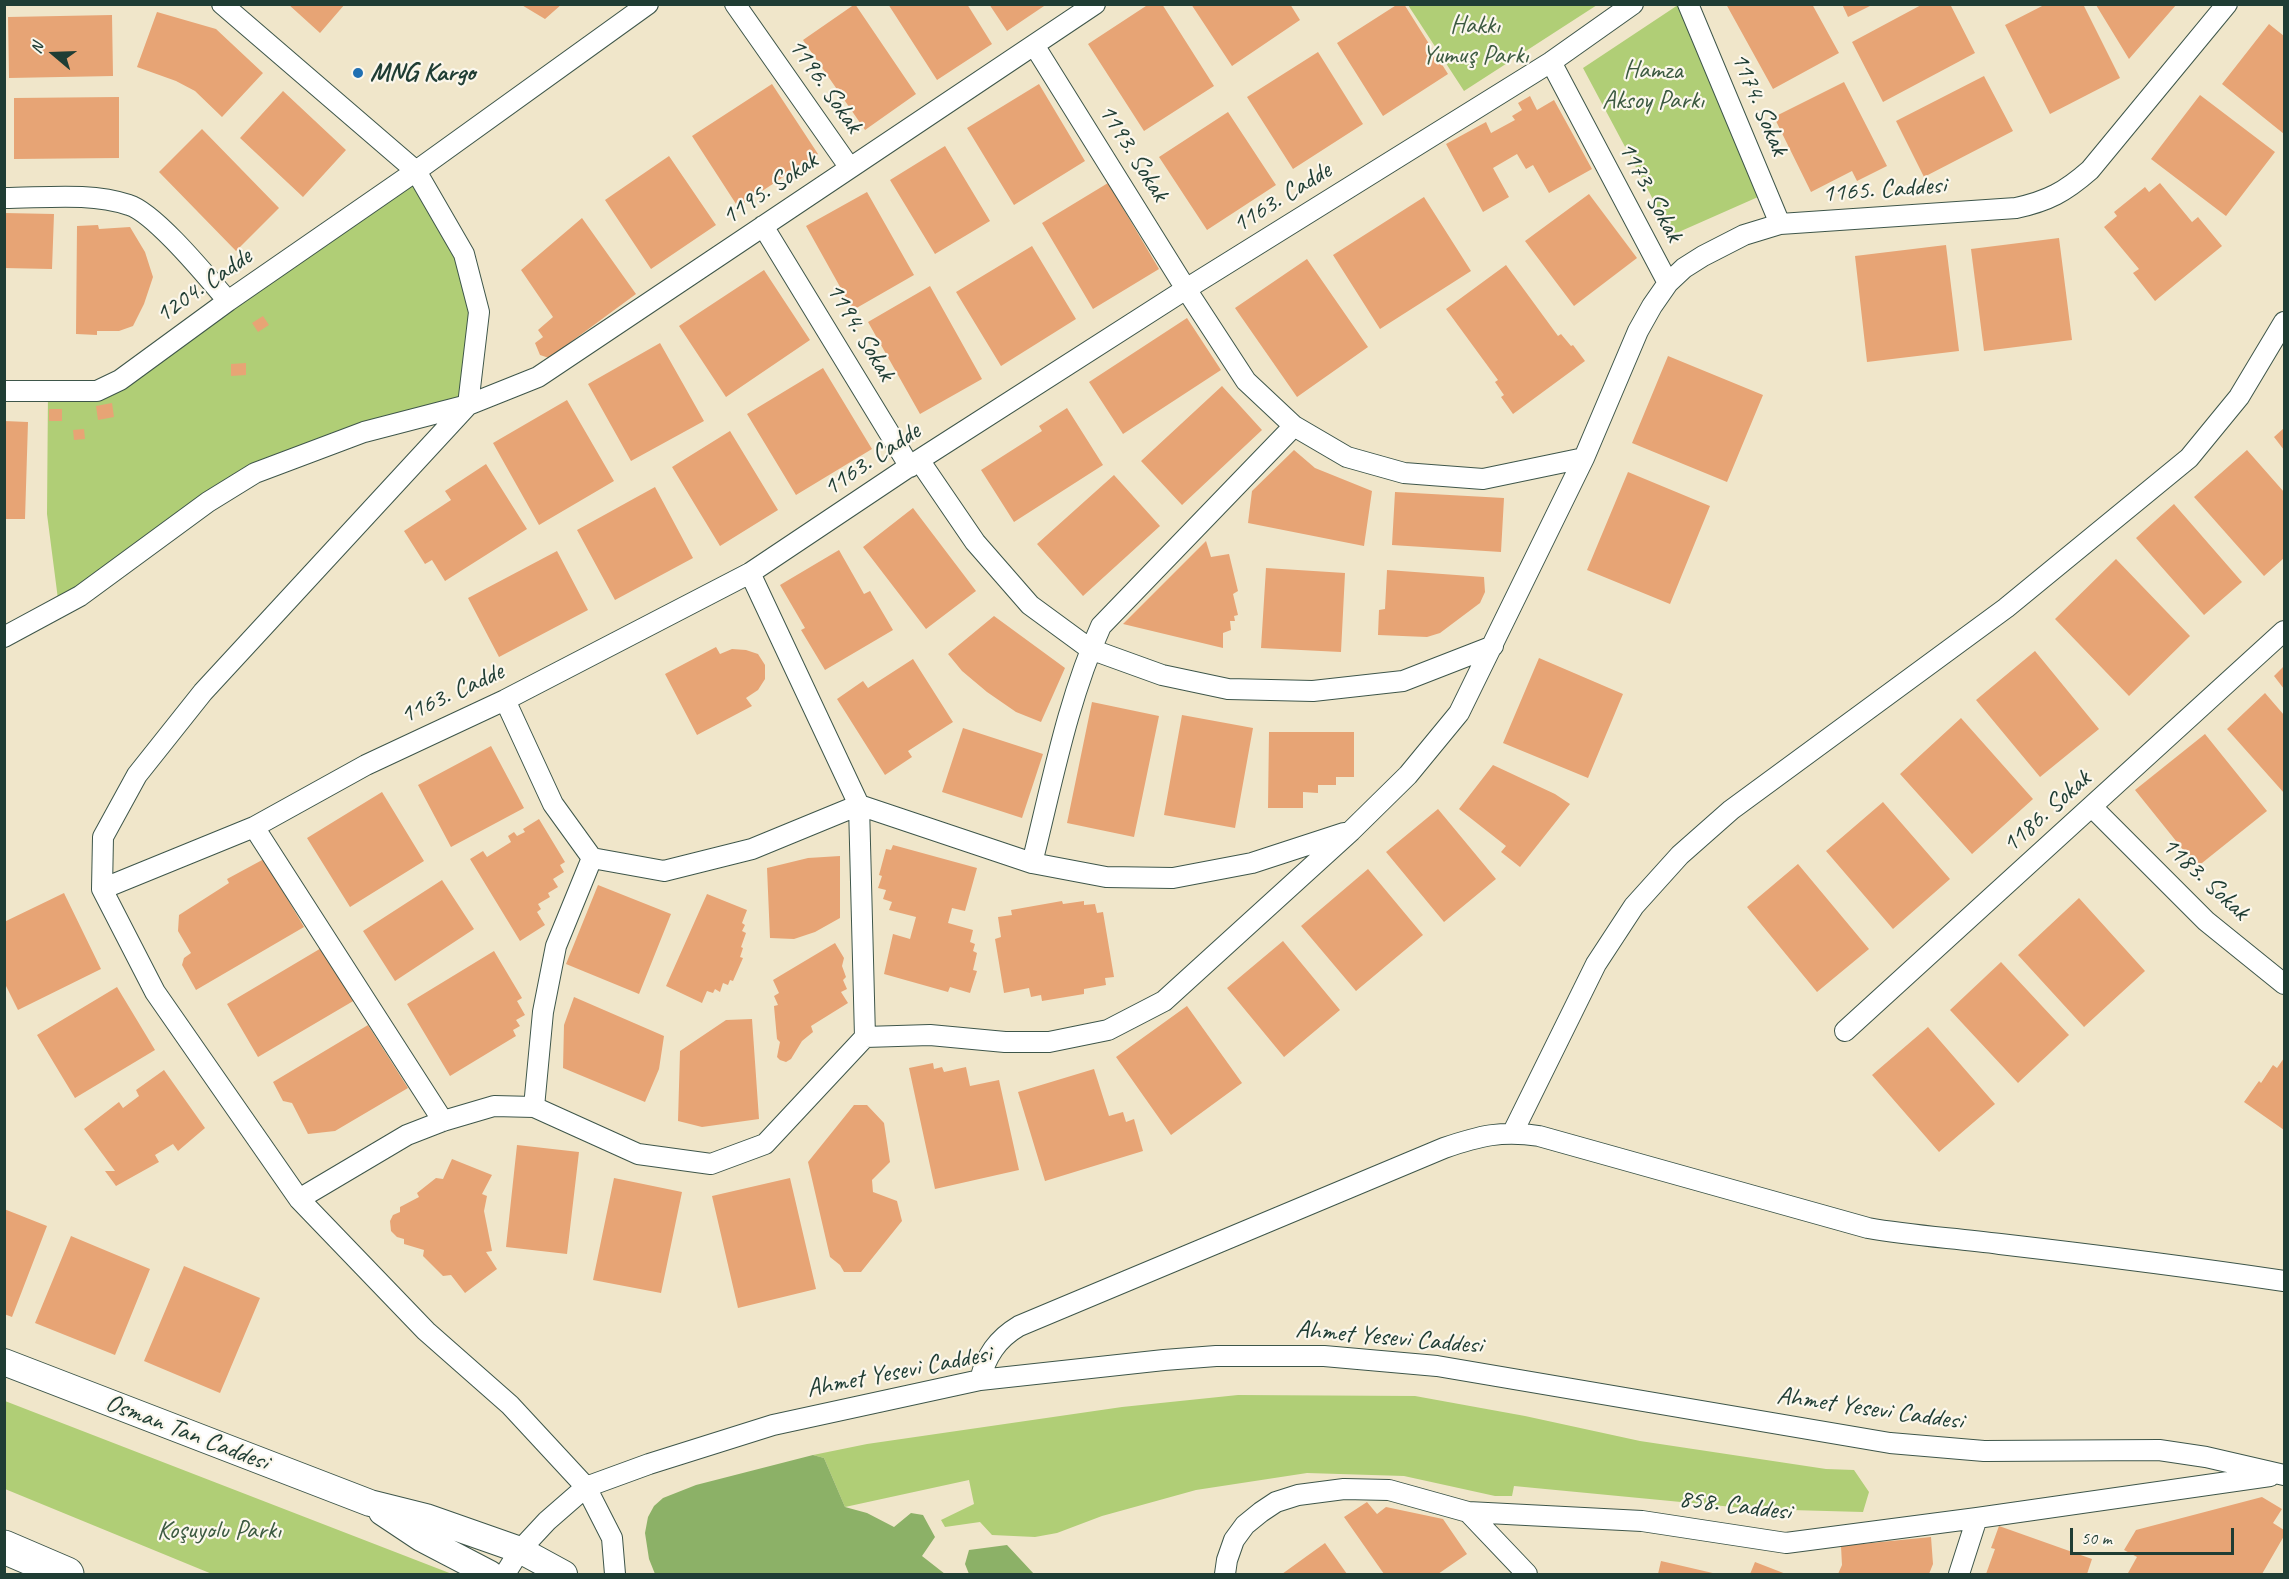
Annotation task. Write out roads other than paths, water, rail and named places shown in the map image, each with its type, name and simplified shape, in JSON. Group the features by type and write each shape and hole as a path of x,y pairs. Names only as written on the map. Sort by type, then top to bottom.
{"highway":[{"path":"4,1547 67,1575"}],"street":[{"path":"222,4 416,171 464,254 479,312 468,405 203,692 137,775 103,837 102,890 155,992 299,1199 426,1331 510,1405 586,1488 612,1538 615,1575"},
{"name":"1204. Cadde","path":"4,391 97,391 120,380 228,300 416,171 648,4"},
{"name":"1196. Sokak","path":"735,4 850,168"},
{"name":"1195. Sokak","path":"4,637 80,596 208,502 255,473 364,432 468,405 538,377 1095,4"},
{"name":"1163. Cadde","path":"102,890 254,826 366,765 505,700 750,573 914,463 1186,289 1551,62 1633,4"},
{"name":"1174. Sokak","path":"1688,4 1780,224"},
{"name":"1165. Caddesi","path":"865,1037 930,1035 1005,1042 1049,1042 1108,1030 1164,1001 1352,831 1408,775 1459,713 1584,458 1638,331 1668,283 1684,268 1724,244 1761,228 1780,224 2016,208 2036,204 2053,197 2071,187 2090,170 2226,4"},
{"name":"1193. Sokak","path":"1034,45 1246,381 1294,426 1347,457 1404,473 1483,479 1584,458"},
{"name":"1173. Sokak","path":"1551,62 1668,283"},
{"path":"4,198 96,198 131,205 159,226 228,300"},
{"name":"1194. Sokak","path":"763,226 914,463 975,542 1030,605 1090,650 1162,675 1228,690 1312,691 1403,681 1493,646"},
{"path":"1513,1132 1596,964 1634,906 1680,855 1731,810 2006,608 2189,458 2239,397 2284,322"},
{"path":"1032,863 1065,730 1090,650 1101,626 1294,426"},
{"path":"299,1199 407,1135 443,1121 494,1106 534,1107 638,1154 711,1164 765,1144 865,1037 859,805 750,573"},
{"name":"1186. Sokak","path":"1845,1031 2093,808 2284,631"},
{"path":"505,700 554,804 591,858 664,871 752,849 859,805 1032,863 1106,877 1173,878 1252,863 1352,831"},
{"name":"1183. Sokak","path":"2093,808 2206,921 2284,984"},
{"path":"254,826 443,1121"},
{"path":"534,1107 543,1012 556,946 591,858"},
{"path":"980,1380 988,1356 995,1346 1019,1326 1444,1148 1478,1137 1513,1132 1539,1136 1868,1228 2174,1265 2284,1281"},
{"name":"Ahmet Yesevi Caddesi","path":"505,1575 520,1550 546,1521 586,1488 649,1464 773,1425 980,1380 1216,1356 1264,1355 1359,1359 1447,1368 1730,1417 1909,1445 1984,1451 2159,1450 2206,1457 2283,1475"},
{"name":"Osman Tan Caddesi","path":"4,1362 370,1503 426,1517 520,1550 564,1575"},
{"name":"858. Caddesi","path":"1225,1575 1234,1540 1245,1526 1276,1503 1298,1495 1344,1489 1389,1490 1468,1512 1642,1521 1786,1543 2283,1475"},
{"name":"Osman Tan Caddesi","path":"370,1503 421,1538 490,1575"},
{"path":"1468,1512 1527,1575"},
{"path":"1959,1575 1977,1518"}],"place":[{"name":"MNG Kargo","path":"358,73"}],"park label":[{"name":"Hakkı Yumuş Parkı","path":"1475,40"},
{"name":"Hamza Aksoy Parkı","path":"1653,86"},
{"name":"Koşuyolu Parkı","path":"219,1531"}]}
